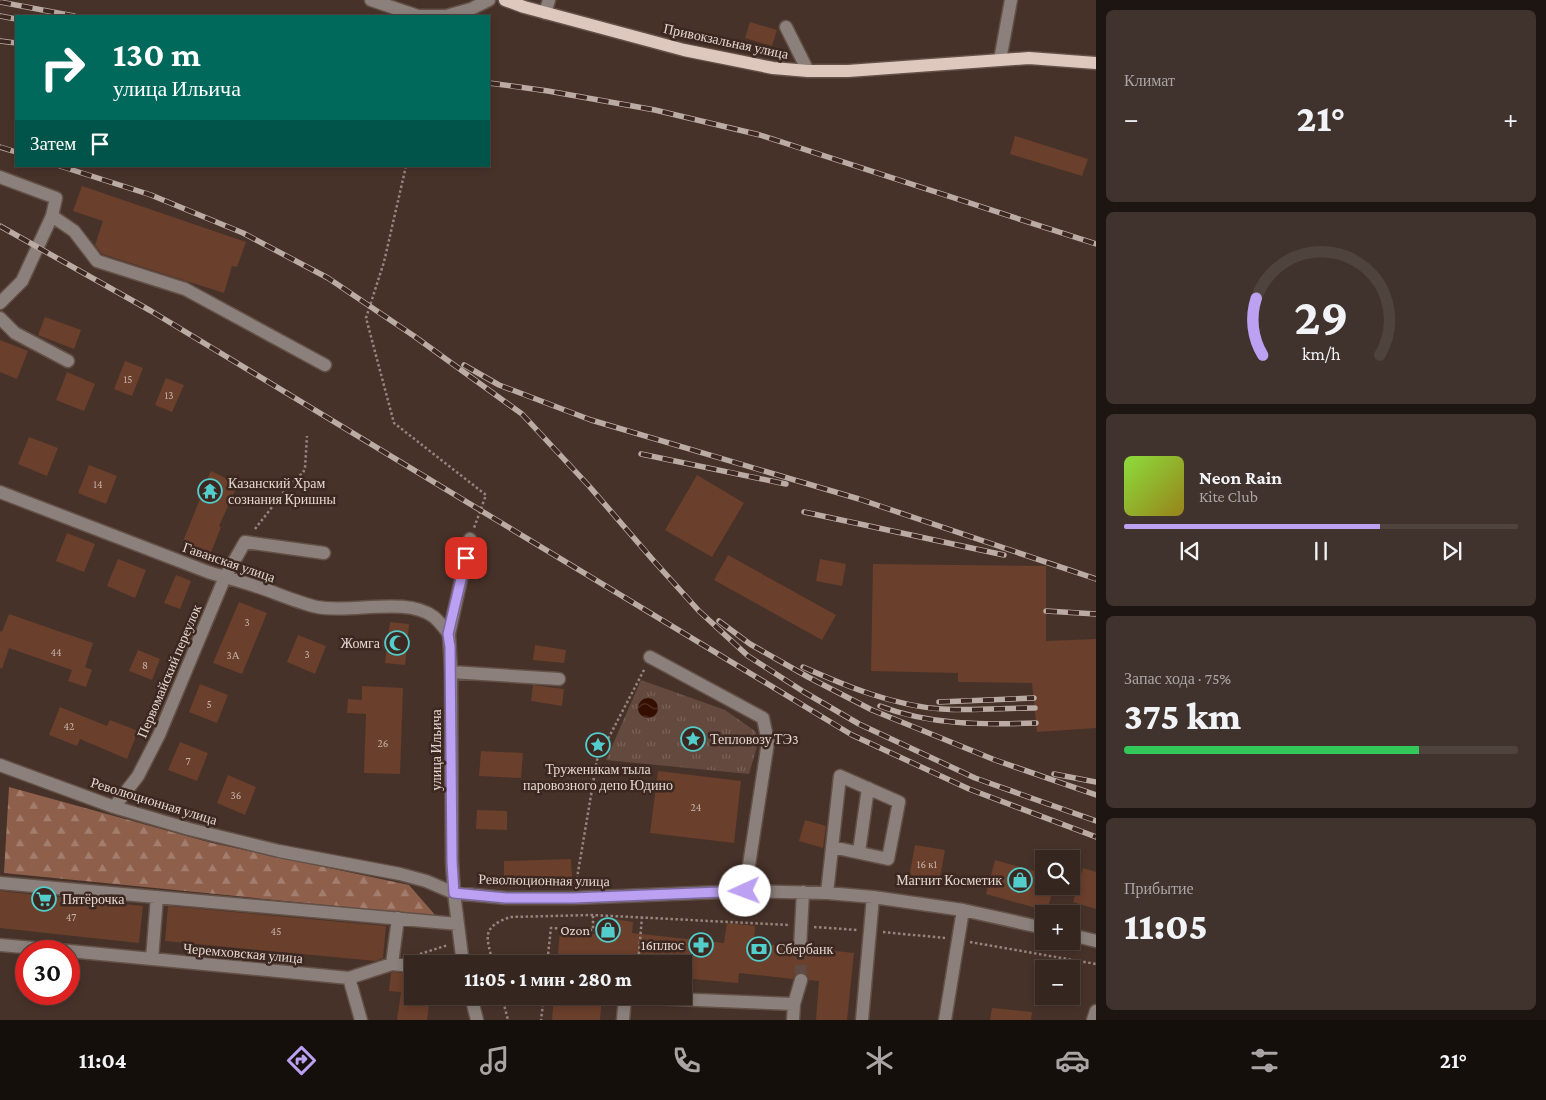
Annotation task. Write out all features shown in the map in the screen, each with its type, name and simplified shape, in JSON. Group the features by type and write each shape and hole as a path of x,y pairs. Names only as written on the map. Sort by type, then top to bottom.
{"main road":[{"name":"Привокзальная улица","path":"505,0 684,50 773,68 808,71 848,71 1029,58 1096,63"}],"street":[{"path":"371,0 415,15"},
{"path":"449,15 471,9 489,0"},
{"path":"546,13 549,0"},
{"path":"1000,60 1011,0"},
{"path":"786,27 808,71"},
{"path":"0,177 56,198 52,216 22,281 0,303"},
{"path":"52,216 74,231 97,261 185,289 325,365"},
{"path":"0,318 15,333 68,362"},
{"name":"Гаванская улица","path":"0,492 208,572 304,603 333,609 394,606 427,612 436,618 448,634"},
{"name":"улица Ильича","path":"462,955 452,862 451,672 448,634 470,539"},
{"path":"245,542 324,553"},
{"name":"Первомайский переулок","path":"114,807 138,776 160,735 225,577 245,542"},
{"path":"650,657 762,718 768,742 745,891"},
{"path":"451,672 559,679"},
{"name":"Революционная улица","path":"0,765 114,807 189,829 279,851 400,874 426,881 454,893 506,898 573,898 745,891 827,893 963,910 1035,926"},
{"path":"827,893 832,847 840,776 899,802 888,859 832,847"},
{"path":"859,852 868,788"},
{"path":"0,883 458,924"},
{"path":"800,947 803,892"},
{"path":"152,959 157,897"},
{"path":"862,1020 873,898"},
{"path":"944,1020 963,910"},
{"path":"392,964 398,918"},
{"path":"1080,937 1096,941"},
{"name":"Черемховская улица","path":"0,945 15,946"},
{"name":"Черемховская улица","path":"80,952 350,978 404,962"},
{"path":"350,978 361,1020"},
{"path":"793,1020 794,1004 801,980"},
{"path":"623,1020 626,997 794,1004"},
{"path":"473,1005 477,1020"},
{"path":"1093,1020 1096,1011"}],"path":[{"path":"406,167 384,262 366,318 394,423 486,495 470,539"},
{"path":"245,542 293,480 303,473 307,436"},
{"path":"573,898 597,760 650,657"},
{"path":"549,955 552,928 593,930 593,914"},
{"path":"639,955 642,917"},
{"path":"487,936 491,955"},
{"path":"426,955 451,944 452,950"},
{"path":"504,1005 508,1020"},
{"path":"541,1020 543,1005"}],"green space":[{"path":"641,680 725,710 755,731 759,740 749,774 606,760"},
{"path":"9,787 212,843 409,885 436,916 4,873"}],"water":[{"path":"648,698 655,701 658,708 655,715 648,718 641,715 638,708 641,701"}],"building":[{"path":"750,22 777,30 772,46 745,38"},
{"path":"1015,136 1088,159 1082,176 1010,154"},
{"path":"82,186 246,242 237,267 232,266 224,293 102,254 95,245 103,221 73,211"},
{"path":"45,317 81,330 74,349 38,335"},
{"path":"0,340 28,351 17,379 0,372"},
{"path":"125,361 143,368 132,396 114,389"},
{"path":"67,372 95,384 84,411 56,400"},
{"path":"166,378 184,385 172,412 155,405"},
{"path":"29,437 58,448 47,476 18,464"},
{"path":"89,465 117,476 106,504 78,493"},
{"path":"211,471 238,484 219,526 221,527 210,555 182,544 200,499 198,498"},
{"path":"697,475 744,503 712,557 665,530"},
{"path":"67,533 95,544 84,572 56,561"},
{"path":"728,555 836,615 822,640 714,580"},
{"path":"118,559 146,570 135,598 107,586"},
{"path":"820,559 846,564 842,586 816,581"},
{"path":"873,564 1046,566 1046,641 1096,639 1096,728 1037,732 1032,683 958,682 958,673 871,671"},
{"path":"176,575 191,581 180,609 164,603"},
{"path":"239,602 267,613 242,674 213,663"},
{"path":"9,614 93,643 85,667 92,670 86,687 68,681 72,670 9,648 2,669 0,668 0,631 2,632"},
{"name":"Жомга","path":"390,622 409,624 405,665 385,663"},
{"path":"298,635 326,646 315,674 287,662"},
{"path":"535,645 566,650 564,663 533,660"},
{"path":"138,650 160,659 152,680 129,671"},
{"path":"200,684 228,695 217,723 189,712"},
{"path":"533,685 564,689 562,706 531,701"},
{"path":"362,686 403,688 400,774 364,773 366,714 347,713 348,699 362,700"},
{"path":"60,707 107,726 110,720 138,731 127,759 80,739 77,746 49,735"},
{"path":"180,742 208,753 197,781 168,770"},
{"path":"481,751 523,753 521,778 479,776"},
{"path":"658,771 741,781 734,843 650,833"},
{"path":"228,775 256,787 245,815 217,803"},
{"path":"477,810 507,811 507,830 476,829"},
{"path":"805,820 826,826 823,848 799,841"},
{"path":"915,845 945,850 939,883 909,878"},
{"path":"571,859 572,877 504,878 504,861"},
{"path":"995,860 1035,871 1035,895 1051,895 1049,905 1035,905 1035,908 986,894"},
{"path":"1083,868 1096,872 1096,909 1073,902 1075,895 1080,895 1080,878"},
{"path":"0,891 143,906 139,943 0,928"},
{"path":"168,906 386,926 383,958 376,961 165,941"},
{"path":"607,918 633,922 632,933 724,943 727,923 755,926 754,943 792,947 793,951 799,955 804,954 808,948 854,953 847,1020 816,1020 819,981 809,980 803,972 796,974 793,979 739,973 738,983 692,979 692,955 558,955 560,931 604,935"},
{"path":"391,973 404,973 404,1005 429,1005 427,1020 397,1020 401,992 389,991"},
{"path":"553,1005 601,1005 600,1020 552,1020"},
{"path":"992,1008 1032,1012 1031,1020 990,1020"}],"tunnel":[{"path":"800,947 801,980"}],"railway":[{"path":"0,2 69,15"},
{"path":"0,16 15,19"},
{"path":"0,41 15,43"},
{"path":"490,83 548,91 655,110 760,135 1096,244"},
{"path":"0,147 15,152"},
{"path":"63,167 151,195 243,233 328,278 414,336 522,414 589,486 699,611 748,656 859,724 975,778 1096,821"},
{"path":"0,226 151,311 852,735 969,789 1096,837"},
{"path":"464,365 499,385 591,420 859,499 1096,579"},
{"path":"641,454 786,484"},
{"path":"804,512 1004,555"},
{"path":"1046,611 1096,614"},
{"path":"719,621 750,644 872,710 995,760 1096,795"},
{"path":"803,667 871,694 906,704 965,710 1035,708"},
{"path":"939,702 1034,698"},
{"path":"880,706 918,717 937,720 977,724 1036,723"},
{"path":"1054,774 1096,782"}],"place":[{"name":"Казанский Храм сознания Кришны","path":"210,491"},
{"name":"Жомга","path":"397,643"},
{"name":"Тепловозу ТЭ3","path":"693,739"},
{"name":"Труженикам тыла паровозного депо Юдино","path":"598,745"},
{"name":"Магнит Косметик","path":"1020,880"},
{"name":"Пятёрочка","path":"44,899"},
{"name":"Ozon","path":"608,930"},
{"name":"16плюс","path":"701,945"},
{"name":"Сбербанк","path":"759,949"}],"route":[{"path":"466,558 448,634 450,647 454,893 506,898 573,898 745,891"}]}
